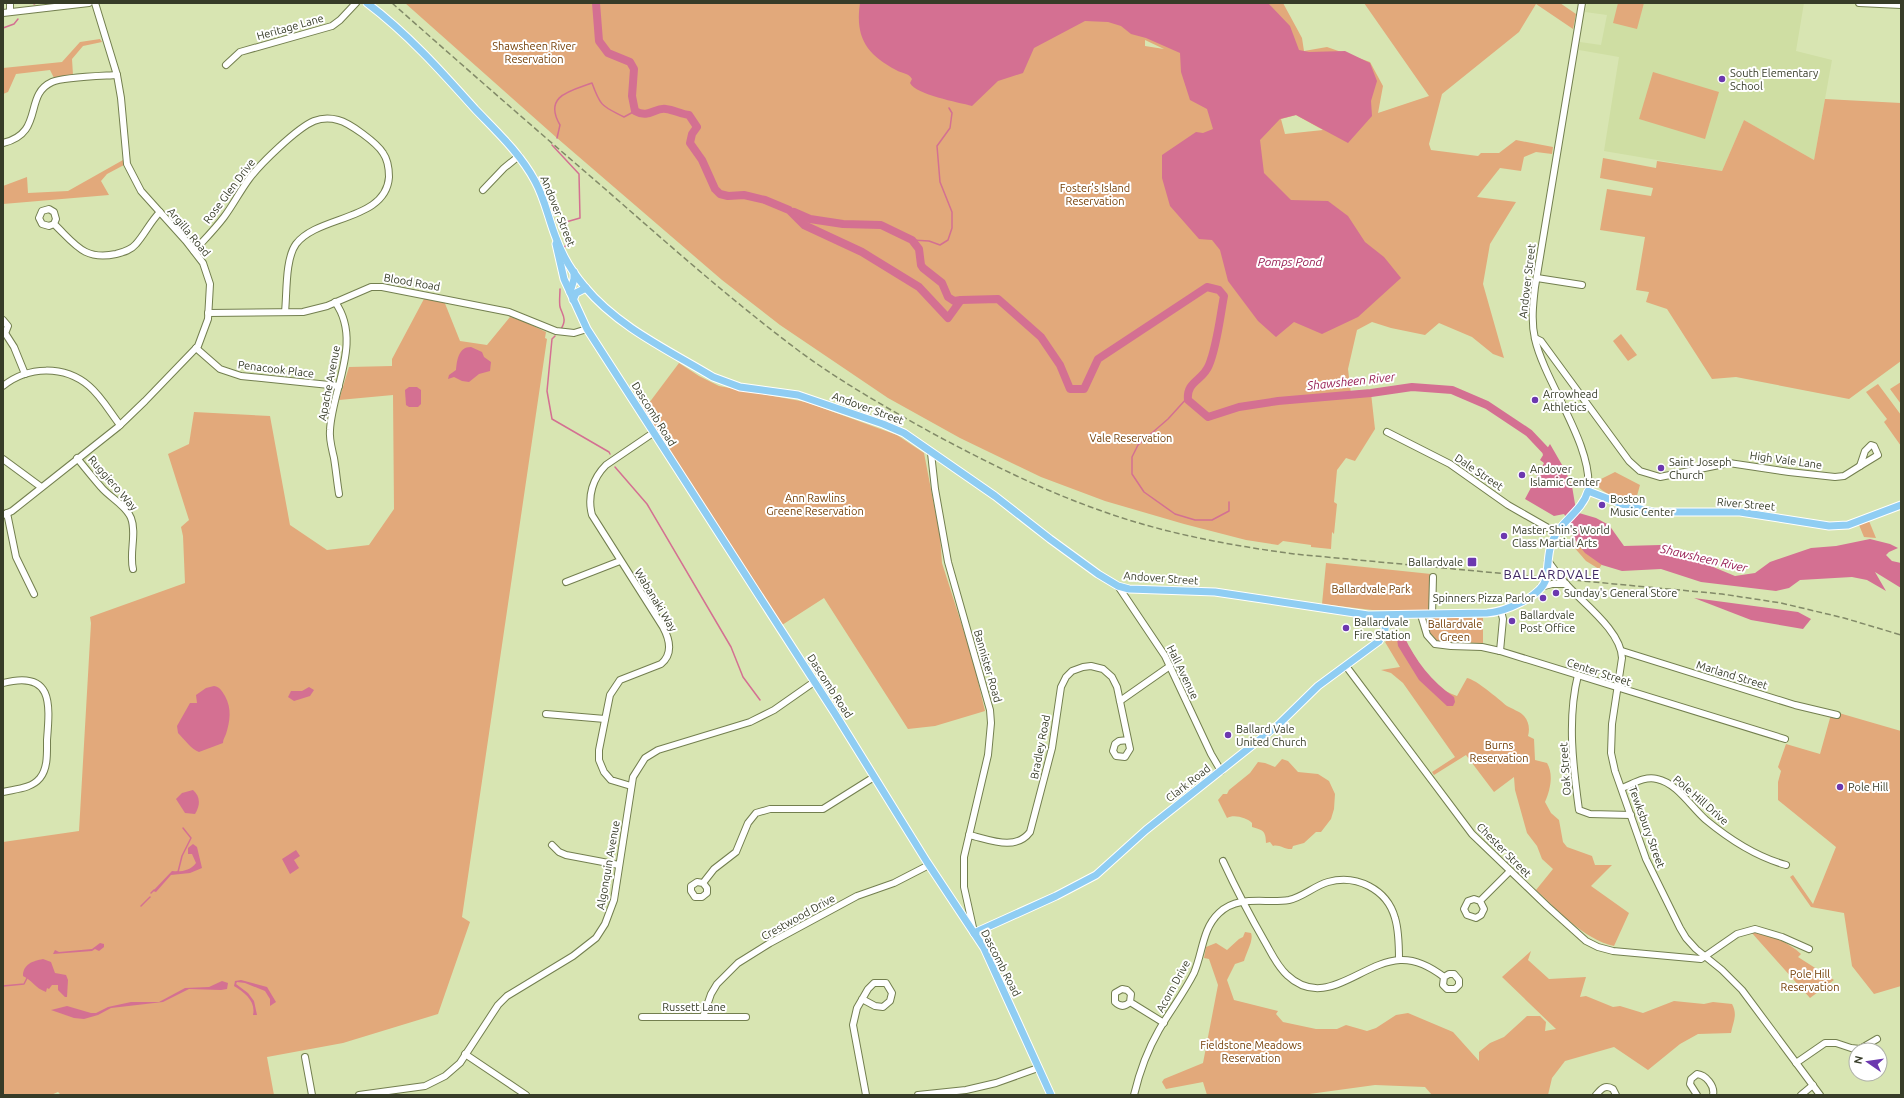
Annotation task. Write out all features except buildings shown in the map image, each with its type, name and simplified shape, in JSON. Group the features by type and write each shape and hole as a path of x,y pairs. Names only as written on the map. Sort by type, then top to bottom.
{"main road":[{"name":"Andover Street","path":"367,3 393,22 518,156 540,191 556,238 574,272 599,302 627,325 713,377 740,387 789,394 835,407 904,434 995,496 1072,556 1118,586 1129,589 1215,592 1350,613 1386,616 1482,614 1501,611 1523,601 1541,587"},
{"name":"Dascomb Road","path":"556,238 561,269 571,296 587,328 814,682 929,865 984,948 1051,1095"},
{"path":"571,296 574,272"},
{"path":"571,296 585,286"},
{"path":"1541,587 1545,580 1551,544 1564,523 1585,499 1588,490"},
{"name":"River Street","path":"1588,490 1627,506 1653,512 1740,512 1829,526 1848,525 1901,505"},
{"name":"Clark Road","path":"974,933 1056,896 1096,875 1146,830 1282,721 1318,686 1379,641 1385,630 1386,616"}],"street":[{"path":"10,3 10,12"},
{"path":"3,13 89,3"},
{"name":"Argilla Road","path":"5,514 41,488 120,425 196,348 206,326 208,313 209,276 204,263 141,191 127,164 124,146 124,117 117,75 94,3"},
{"name":"Heritage Lane","path":"226,65 240,52 332,26 340,20 356,3"},
{"name":"Andover Street","path":"1582,3 1537,278 1533,318 1535,338 1545,366 1579,442 1587,473 1588,490"},
{"path":"1860,3 1901,5"},
{"path":"3,143 13,141 25,132 31,121 39,94 53,82 117,75"},
{"name":"Rose Glen Drive","path":"194,251 220,222 259,166 304,127 315,121 328,118 340,120 351,126 376,145 384,154 389,172 386,189 380,198 370,206 312,231 297,243 289,260 285,312"},
{"path":"484,190 504,168 518,156"},
{"path":"54,224 86,253 103,256 125,251 133,247 160,212"},
{"path":"1537,278 1582,285"},
{"name":"Blood Road","path":"208,313 285,312 316,309 371,287 389,287 509,312 556,331 574,332 587,328"},
{"name":"Apache Avenue","path":"335,302 344,317 347,333 347,352 331,420 330,433 339,494"},
{"path":"3,320 7,325 4,333 14,346 25,374"},
{"name":"High Vale Lane","path":"1535,338 1541,341 1629,461 1640,471 1653,476 1671,476 1719,464 1729,463 1789,472 1840,477 1850,473 1878,455 1874,446 1871,446 1865,451 1860,466"},
{"name":"Penacook Place","path":"196,348 220,369 240,376 339,386"},
{"path":"3,386 16,377 25,374 56,371 78,378 93,390 120,425"},
{"name":"Dale Street","path":"1387,432 1450,464 1508,505 1557,533"},
{"name":"Wabanaki Way","path":"631,786 611,780 601,766 599,750 610,694 617,683 625,678 661,664 668,657 668,636 592,515 589,506 592,488 597,475 606,465 653,433"},
{"name":"Bannister Road","path":"931,453 935,490 948,562 990,710 991,723 988,755 964,857 963,870 964,887 974,933"},
{"path":"3,458 41,488"},
{"name":"Ruggiero Way","path":"78,458 100,487 127,511 131,518 132,541 130,554 133,570"},
{"path":"5,514 16,557 34,594"},
{"path":"566,582 620,561"},
{"path":"1548,561 1566,584 1613,635 1622,651"},
{"path":"1432,615 1433,577"},
{"path":"1541,587 1552,584 1566,584"},
{"name":"Hall Avenue","path":"1118,586 1156,640 1170,666 1211,754 1221,771"},
{"path":"1500,651 1503,620 1501,611"},
{"name":"Center Street","path":"1421,615 1427,635 1435,644 1482,647 1500,651 1785,739"},
{"name":"Tewksbury Street","path":"1622,651 1610,744 1616,771 1646,859 1680,928 1696,949 1722,970 1742,990 1820,1095"},
{"name":"Marland Street","path":"1622,651 1780,700 1837,715"},
{"name":"Bradley Road","path":"969,835 1012,843 1022,840 1030,832 1052,748 1061,687 1069,674 1083,667 1091,666 1103,669 1114,680 1120,700 1128,740"},
{"path":"1120,700 1170,666"},
{"name":"Chester Street","path":"1346,666 1472,834 1576,934 1598,947 1631,953 1701,959 1704,956"},
{"name":"Oak Street","path":"1578,676 1572,700 1572,718 1579,810 1590,814 1631,815"},
{"path":"3,683 22,679 35,683 46,695 49,707 46,764 43,774 31,785 3,792"},
{"name":"Algonquin Avenue","path":"359,1095 425,1086 445,1076 465,1054 498,1005 507,996 579,951 596,938 610,913 631,786 635,771 650,754 750,722 774,710 814,682"},
{"path":"546,714 605,720"},
{"path":"703,883 714,869 736,852 748,823 756,813 770,809 822,808 874,777"},
{"name":"Pole Hill Drive","path":"1622,788 1643,779 1652,778 1665,782 1714,826 1760,856 1786,865"},
{"path":"552,845 559,852 566,855 619,865"},
{"path":"1223,861 1242,902 1279,966 1288,976 1306,986 1319,988 1332,986 1380,966 1399,960 1422,964 1444,977"},
{"name":"Crestwood Drive","path":"703,1017 710,994 717,984 738,963 770,943 857,896 894,883 929,865"},
{"path":"1480,901 1510,871"},
{"name":"Acorn Drive","path":"1134,1095 1151,1047 1193,974 1203,939 1211,923 1221,911 1242,902 1289,900 1335,880 1352,880 1362,883 1378,892 1393,911 1397,924 1399,960"},
{"path":"1704,956 1737,934 1755,929 1782,936 1809,949"},
{"path":"862,999 875,1006 883,1007 890,1001 892,993 889,986 878,982 870,985 862,999 855,1012 853,1025 866,1095"},
{"path":"1130,1002 1164,1023"},
{"name":"Russett Lane","path":"642,1017 746,1018"},
{"path":"1796,1063 1825,1044 1836,1042 1852,1048 1860,1049 1877,1039"},
{"path":"465,1054 526,1095"},
{"path":"305,1057 312,1095"},
{"path":"918,1095 966,1090 996,1083 1038,1068"},
{"path":"1697,1095 1690,1084 1691,1079 1697,1074 1704,1077 1712,1086 1713,1095"},
{"path":"1801,1095 1813,1085"},
{"path":"1596,1095 1602,1088 1608,1087 1613,1089 1616,1095"},
{"path":"412,1088 414,1095"}],"shaded area":[{"name":"South Elementary School","path":"1587,3 1804,3 1796,51 1832,60 1814,160 1744,120 1722,171 1604,151 1619,57 1579,50 1580,42 1601,45 1607,15 1585,12"}],"green space":[{"path":"405,3 860,3 860,5 929,3 1283,3 1302,38 1304,51 1327,47 1370,62 1383,86 1378,113 1429,96 1364,3 1560,3 1576,14 1573,29 1536,4 1519,32 1442,94 1429,144 1431,150 1478,156 1481,153 1499,153 1516,140 1553,147 1552,154 1536,152 1524,157 1521,171 1500,168 1477,197 1516,202 1490,244 1483,284 1504,358 1493,354 1472,337 1439,323 1425,335 1391,328 1372,322 1357,330 1348,369 1351,394 1371,393 1375,429 1355,461 1346,458 1337,470 1334,502 1337,504 1334,534 1332,532 1331,549 1311,547 1311,545 1283,541 1278,545 1246,540 1105,501 1041,477 960,438 888,398 780,325 722,280 557,138","holes":["1145,40 1164,49 1145,46","1296,115 1323,130 1285,134 1281,119"]},
{"path":"1618,3 1644,3 1637,29 1613,23"},
{"path":"100,39 102,42 83,46 72,59 73,75 54,78 50,70 16,74 8,92 3,94 3,68 62,62 80,42"},
{"path":"1653,72 1719,92 1705,139 1639,119"},
{"path":"1825,99 1901,103 1901,361 1849,399 1736,377 1712,379 1667,309 1646,302 1649,292 1636,290 1645,237 1600,230 1607,189 1651,196 1653,188 1600,178 1603,158 1656,168 1657,161 1722,171 1744,120 1814,160"},
{"path":"123,160 124,165 107,174 101,181 109,195 3,204 3,186 27,177 28,193 68,191"},
{"path":"425,297 444,301 460,341 487,345 510,317 523,321 546,332 545,338 547,339 462,917 470,922 438,1014 343,1043 267,1057 274,1095 61,1095 58,1092 51,1095 3,1095 3,842 79,831 91,623 90,617 185,583 183,536 181,527 189,520 168,454 189,444 194,412 270,416 290,525 327,550 369,545 394,509 393,395 339,400 349,367 392,366 392,359"},
{"path":"1621,334 1637,355 1628,361 1613,341"},
{"name":"Ann Rawlins Greene Reservation","path":"679,363 699,376 719,386 806,402 897,435 924,453 940,536 942,563 973,660 985,711 935,726 908,729 824,598 782,625 643,411"},
{"path":"1901,382 1901,404 1890,389"},
{"path":"1878,384 1901,415 1901,446 1884,422 1887,419 1866,392"},
{"path":"1615,472 1640,485 1635,503 1607,493 1595,482"},
{"path":"1869,521 1876,538 1864,537 1859,525"},
{"path":"1576,543 1602,564 1599,569 1586,561 1573,546"},
{"name":"Ballardvale Park","path":"1326,563 1431,574 1430,610 1372,610 1322,604"},
{"name":"Ballardvale Green","path":"1427,618 1483,618 1483,643 1438,642 1430,633"},
{"name":"Burns Reservation","path":"1396,633 1397,637 1399,634 1401,635 1431,679 1447,692 1457,696 1467,678 1471,679 1507,706 1520,712 1525,717 1529,731 1528,736 1534,739 1535,760 1547,763 1549,768 1551,777 1545,802 1551,813 1559,820 1563,842 1567,847 1592,856 1595,865 1612,865 1591,886 1629,913 1614,946 1592,937 1581,930 1562,915 1536,890 1553,869 1542,859 1537,846 1527,833 1515,790 1514,777 1494,792 1466,755 1434,775 1432,772 1455,757 1403,683 1391,673 1381,670 1400,667 1385,642"},
{"name":"Pole Hill Reservation","path":"1832,711 1901,731 1901,986 1874,994 1852,966 1844,913 1811,907 1790,877 1793,875 1813,904 1836,847 1778,800 1778,782 1781,771 1778,767 1786,744 1820,754"},
{"path":"1282,759 1288,761 1298,772 1318,774 1329,781 1335,794 1334,809 1331,819 1321,832 1316,832 1304,843 1293,846 1292,849 1273,846 1270,842 1266,843 1263,831 1252,827 1252,823 1247,820 1240,817 1227,818 1218,800 1223,794 1227,794 1229,790 1250,773 1258,762 1275,767"},
{"name":"Fieldstone Meadows Reservation","path":"1245,932 1251,933 1251,943 1244,961 1235,964 1227,980 1234,1000 1278,1011 1276,1014 1283,1022 1316,1029 1337,1029 1346,1025 1367,1031 1376,1028 1396,1015 1408,1013 1453,1032 1479,1061 1479,1052 1490,1043 1504,1037 1527,1016 1540,1016 1546,1022 1545,1031 1556,1029 1502,977 1531,951 1528,960 1549,979 1586,977 1580,997 1586,996 1613,1007 1620,1006 1643,1013 1674,1001 1704,1004 1713,1002 1732,1004 1735,1012 1734,1018 1731,1033 1698,1034 1680,1044 1648,1070 1614,1047 1565,1061 1552,1078 1548,1095 1432,1095 1425,1087 1375,1085 1302,1095 1207,1095 1203,1082 1166,1089 1162,1082 1164,1079 1203,1063 1218,985 1209,959 1204,958 1206,947 1216,943 1227,950 1243,937"},
{"name":"Pole Hill Reservation","path":"1751,932 1771,936 1784,942 1801,954 1798,957 1834,980 1810,998"}],"water":[{"name":"Pomps Pond","path":"860,3 1268,3 1290,26 1299,50 1309,52 1345,51 1370,63 1377,81 1371,101 1372,116 1348,143 1296,115 1280,119 1260,140 1264,173 1291,200 1328,201 1348,216 1365,242 1384,257 1401,278 1358,317 1322,334 1294,322 1276,337 1258,321 1228,281 1220,250 1212,240 1199,239 1170,206 1162,178 1162,155 1196,132 1203,133 1213,129 1207,109 1190,100 1181,72 1180,53 1146,38 1131,34 1121,26 1108,22 1085,21 1034,48 1023,73 998,81 972,106 938,98 920,91 910,83 912,79 909,75 896,70 877,58 870,51 861,35 859,26"},
{"path":"471,347 482,352 484,357 491,362 490,371 479,374 469,382 462,381 454,377 448,379 449,375 456,370 459,355 463,349"},
{"path":"409,387 417,387 421,390 421,404 418,407 409,407 406,405 405,390"},
{"path":"1550,444 1565,470 1572,486 1575,504 1579,513 1596,518 1609,525 1624,546 1660,545 1735,576 1755,573 1770,562 1811,548 1836,546 1870,539 1890,544 1898,548 1886,555 1892,561 1901,563 1901,588 1875,572 1886,591 1867,580 1852,577 1800,580 1789,588 1776,591 1701,582 1661,569 1622,571 1602,565 1585,553 1577,543 1570,531 1570,523 1564,514 1554,516 1525,499 1544,463 1540,460"},
{"path":"1694,598 1798,612 1811,619 1803,629 1751,620"},
{"path":"1404,636 1413,654 1431,677 1438,685 1454,697 1455,702 1453,706 1447,706 1419,680 1398,646 1397,639"},
{"path":"214,686 221,690 229,706 229,724 223,743 199,752 191,747 178,733 177,726 190,703 197,703 196,695 206,688"},
{"path":"309,687 314,690 310,696 294,701 288,697 291,691 302,691"},
{"path":"193,790 196,793 199,802 198,808 195,814 185,813 176,799 182,793"},
{"path":"193,844 197,847 202,868 190,873 171,875 156,892 153,891 172,871 185,870 194,866 196,863 192,854 188,854 188,848"},
{"path":"296,850 300,856 294,860 299,868 290,874 282,859"},
{"path":"100,943 104,944 104,947 99,951 95,949 92,951 53,954 55,950 59,952 92,949"},
{"path":"43,959 51,962 55,973 66,975 68,980 67,997 65,997 58,990 58,985 52,985 49,989 47,988 46,992 23,976 23,972 29,964"},
{"path":"241,980 267,987 276,1002 270,1006 270,999 265,991 245,983 237,982 236,984 248,993 254,1001 257,1015 253,1015 253,1006 249,998 234,986 235,981"},
{"path":"222,981 228,983 227,989 189,989 163,1002 111,1008 98,1015 84,1019 74,1018 51,1010 67,1006 96,1013 108,1007 131,1002 159,1002 185,988 209,987"}],"waterway":[{"name":"Shawsheen River","path":"596,3 599,41 608,53 630,62 634,69 632,96 635,111 644,114 666,109 689,115 697,127 692,134 690,143 702,160 715,189 720,194 728,196 744,195 765,200 789,210 804,225 862,252 919,287 948,318 961,300 998,299 1041,337 1060,365 1070,389 1084,389 1098,359 1207,287 1219,290 1224,296 1212,357 1203,375 1192,385 1188,394 1188,400 1208,417 1239,407 1278,401 1371,393 1412,387 1452,390 1487,405 1529,433 1546,451 1549,462"},
{"path":"3,28 14,24 18,19"},
{"path":"557,138 560,125 556,115 555,107 557,101 561,96 568,92 592,83 598,97 607,108 624,117 635,111"},
{"path":"912,240 929,241 940,245 948,240 952,228 952,212 940,182 937,146 950,128 952,113 949,108"},
{"path":"552,145 579,174 580,218 566,222 569,244 564,247"},
{"name":"Shawsheen River","path":"794,212 810,219 843,224 881,225 912,240 919,249 921,265 923,268 942,283 948,297 954,301 961,300"},
{"path":"560,289 560,307 564,320 561,329"},
{"path":"555,336 552,339 547,391 552,419 610,454"},
{"path":"1188,397 1168,419 1138,445 1132,457 1132,474 1144,492 1175,514 1195,520 1212,520 1229,511 1229,502"},
{"path":"615,467 647,504 731,647 743,677 760,700"},
{"path":"177,872 182,856 191,838 183,828"},
{"path":"151,893 154,890"},
{"path":"141,906 150,897"},
{"path":"3,986 24,984 27,978"}],"railway":[{"path":"392,3 700,271 799,351 848,384 932,433 994,465 1056,494 1123,518 1171,532 1245,547 1294,554 1722,594 1781,603 1844,618 1901,635"}],"place":[{"name":"South Elementary School","path":"1722,79"},
{"name":"Arrowhead Athletics","path":"1535,400"},
{"name":"Saint Joseph Church","path":"1661,468"},
{"name":"Andover Islamic Center","path":"1522,475"},
{"name":"Boston Music Center","path":"1602,505"},
{"name":"Master Shin's World Class Martial Arts","path":"1504,536"},
{"name":"Ballardvale","path":"1472,562"},
{"name":"Sunday's General Store","path":"1556,593"},
{"name":"Spinners Pizza Parlor","path":"1543,598"},
{"name":"Ballardvale Post Office","path":"1512,621"},
{"name":"Ballardvale Fire Station","path":"1346,628"},
{"name":"Ballard Vale United Church","path":"1228,735"},
{"name":"Pole Hill","path":"1840,787"}],"district":[{"name":"BALLARDVALE","path":"1552,574"}],"park label":[{"name":"Shawsheen River Reservation","path":"534,52"},
{"name":"Foster's Island Reservation","path":"1095,194"},
{"name":"Vale Reservation","path":"1131,438"}]}
